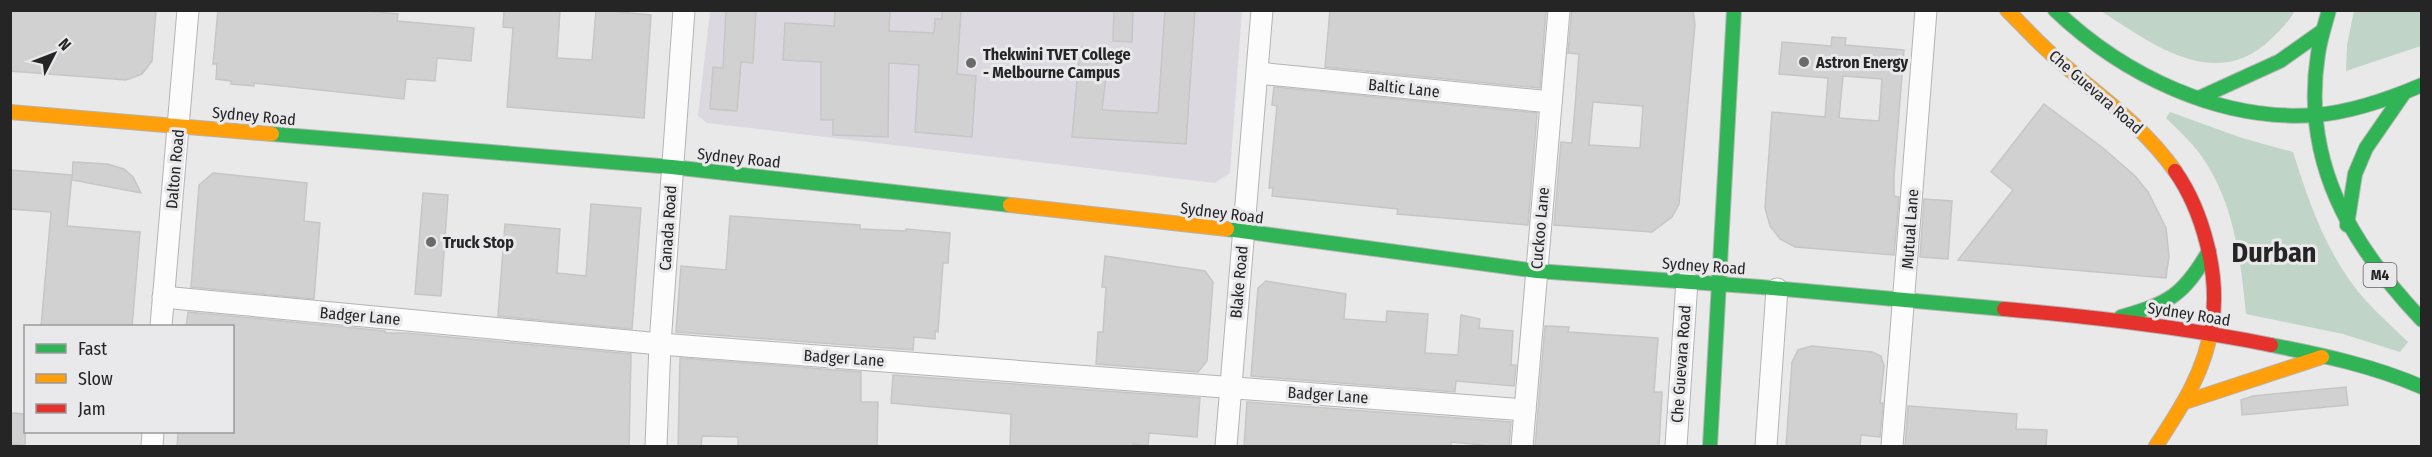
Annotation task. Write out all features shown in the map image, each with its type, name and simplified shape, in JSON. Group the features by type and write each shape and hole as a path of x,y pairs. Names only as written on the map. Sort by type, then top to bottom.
{"main road":[{"name":"Che Guevara Road","path":"2007,10 2047,50 2117,107 2163,154 2188,190 2200,221 2209,251 2216,306 2211,333 2195,381 2185,402 2155,445"},
{"path":"2015,10 2036,20"},
{"path":"2055,10 2095,46"},
{"path":"2315,115 2315,77 2321,32 2329,10"},
{"name":"Che Guevara Road","path":"1710,447 1731,16"},
{"path":"2057,28 2095,46 2153,80 2201,97 2269,113 2315,115 2369,105 2421,85"},
{"path":"2201,97 2280,61 2321,32"},
{"path":"2347,225 2355,174 2366,148 2404,93"},
{"name":"Sydney Road","path":"10,112 672,167 1243,231 1537,270 1904,299 2113,319 2211,333 2325,356 2406,380 2421,387"},
{"name":"M4","path":"2315,115 2323,163 2336,202 2347,225 2375,269 2421,320"},
{"path":"2113,319 2153,308 2175,296 2195,277 2209,251"},
{"path":"2185,402 2325,356"}],"street":[{"name":"Dalton Road","path":"161,325 188,10"},
{"name":"Canada Road","path":"656,447 660,344 684,10"},
{"name":"Blake Road","path":"1226,447 1262,10"},
{"name":"Cuckoo Lane","path":"1522,447 1559,10"},
{"name":"Mutual Lane","path":"1892,447 1926,10"},
{"name":"Baltic Lane","path":"1258,73 1551,102"},
{"name":"Che Guevara Road","path":"1676,447 1687,281"},
{"path":"1766,447 1777,289"},
{"name":"Badger Lane","path":"163,297 660,344 1525,410"}],"shaded area":[{"name":"Thekwini TVET College - Melbourne Campus","path":"710,11 1242,11 1230,173 1215,183 707,123 698,116"}],"green space":[{"path":"2101,11 2295,11 2274,36 2250,55 2228,62 2206,63 2184,58 2163,49"},
{"path":"2354,11 2421,11 2421,46 2346,71 2347,45"},
{"path":"2170,112 2242,138 2293,152 2306,192 2332,251 2355,287 2408,342 2400,352 2343,334 2246,314 2239,256 2224,198 2202,157 2188,139 2166,118"}],"building":[{"path":"10,10 156,10 152,61 142,74 126,80 10,71"},
{"path":"218,10 358,10 398,14 397,21 474,28 471,61 437,58 435,81 406,79 404,99 254,83 254,86 231,84 231,81 216,79 217,64 213,64"},
{"path":"504,10 560,10 557,58 592,60 596,10 619,10 619,12 651,15 644,118 507,107 513,28 503,27"},
{"path":"726,10 756,10 753,63 741,62 737,111 710,109 713,67 723,68"},
{"path":"835,10 890,10 889,31 934,33 935,19 942,19 942,10 961,10 957,74 976,76 972,137 915,132 919,65 889,63 888,137 833,135 833,120 821,120 821,62 783,60 785,23 834,26"},
{"path":"1114,10 1133,10 1132,42 1113,41"},
{"path":"1165,10 1195,10 1186,144 1072,137 1080,47 1109,51 1102,110 1158,113"},
{"path":"1330,10 1546,10 1540,88 1325,67"},
{"path":"1572,10 1693,10 1695,24 1679,204 1672,217 1652,232 1554,225 1561,142 1572,143 1575,107 1579,54 1568,53","holes":["1593,102 1643,106 1640,148 1589,145"]},
{"path":"1832,37 1846,38 1845,45 1904,50 1894,176 1894,196 1899,197 1894,255 1795,247 1780,239 1770,226 1765,208 1772,112 1825,117 1828,78 1779,74 1782,42 1831,46","holes":["1843,76 1882,79 1879,121 1839,118"]},
{"path":"1274,87 1537,113 1528,225 1397,214 1398,209 1272,196 1273,188 1269,188 1277,106 1272,105"},
{"path":"2044,104 2103,148 2135,176 2148,192 2166,228 2169,256 2166,278 1958,260 2013,190 1991,172"},
{"path":"73,162 107,164 124,169 133,177 141,193 72,180"},
{"path":"10,170 72,175 67,226 140,232 132,325 41,325 51,212 10,209"},
{"path":"213,173 307,183 304,221 320,223 314,299 191,287 199,185"},
{"path":"423,193 448,195 441,296 415,294"},
{"path":"1924,199 1952,201 1948,259 1920,257"},
{"path":"591,204 641,208 632,329 498,316 505,224 560,229 557,273 586,276"},
{"path":"730,216 860,225 860,229 906,231 906,229 950,233 948,263 943,263 938,332 935,331 935,339 914,337 913,350 676,332 681,266 726,270"},
{"path":"1105,256 1205,271 1213,282 1207,361 1198,372 1096,364 1098,332 1103,332 1106,287 1102,287"},
{"path":"1266,281 1346,294 1344,319 1386,322 1387,311 1428,314 1425,353 1458,355 1461,315 1480,319 1479,328 1513,331 1511,365 1516,365 1514,386 1456,381 1455,392 1251,376 1258,288"},
{"path":"188,312 385,331 385,333 631,354 629,447 177,447 178,433 234,433 234,325 186,325"},
{"path":"1545,326 1569,327 1568,332 1658,338 1654,392 1662,392 1659,447 1535,447"},
{"path":"1812,346 1872,352 1881,356 1884,366 1880,403 1883,403 1880,437 1861,435 1860,447 1786,447 1792,362 1798,350"},
{"path":"680,358 861,372 861,402 878,402 877,447 738,447 738,437 702,436 701,447 678,447"},
{"path":"893,375 1200,398 1197,437 1149,433 1148,445 1133,444 1132,447 1010,447 1011,414 891,403"},
{"path":"2346,387 2348,405 2242,415 2241,400 2253,396"},
{"path":"1247,402 1511,422 1509,447 1482,447 1483,445 1451,442 1451,447 1244,447"},
{"path":"1908,406 2017,414 2016,429 2047,430 2046,447 1905,447"},
{"path":"10,413 24,414 25,445 10,444"}],"traffic: fast":[{"path":"1710,446 1734,10"},
{"path":"2055,10 2111,55 2142,74 2175,90 2244,111 2280,115 2316,115 2344,111 2422,85"},
{"path":"2329,10 2319,48 2315,93 2317,131 2325,166 2337,199 2353,231 2373,262 2422,320"},
{"path":"2201,97 2280,61 2321,32"},
{"path":"2347,225 2355,174 2366,148 2404,93"},
{"path":"272,134 672,167 1010,205"},
{"path":"1227,229 1537,271 1761,287 2004,309"},
{"path":"2121,317 2151,307 2173,296 2191,278 2209,251"},
{"path":"2271,345 2367,367 2422,387"}],"traffic: slow":[{"path":"2007,10 2063,65 2130,121 2175,171"},
{"path":"10,112 272,134"},
{"path":"1010,205 1227,229"},
{"path":"2156,446 2183,403 2198,373 2212,324"},
{"path":"2185,402 2322,357"}],"traffic: jam":[{"path":"2175,171 2194,205 2207,244 2214,285 2212,324"},
{"path":"2004,309 2138,323 2271,345"}],"place":[{"name":"Astron Energy","path":"1804,62"},
{"name":"Thekwini TVET College - Melbourne Campus","path":"971,63"},
{"name":"Truck Stop","path":"431,242"}],"district":[{"name":"Durban","path":"2274,252"}]}
